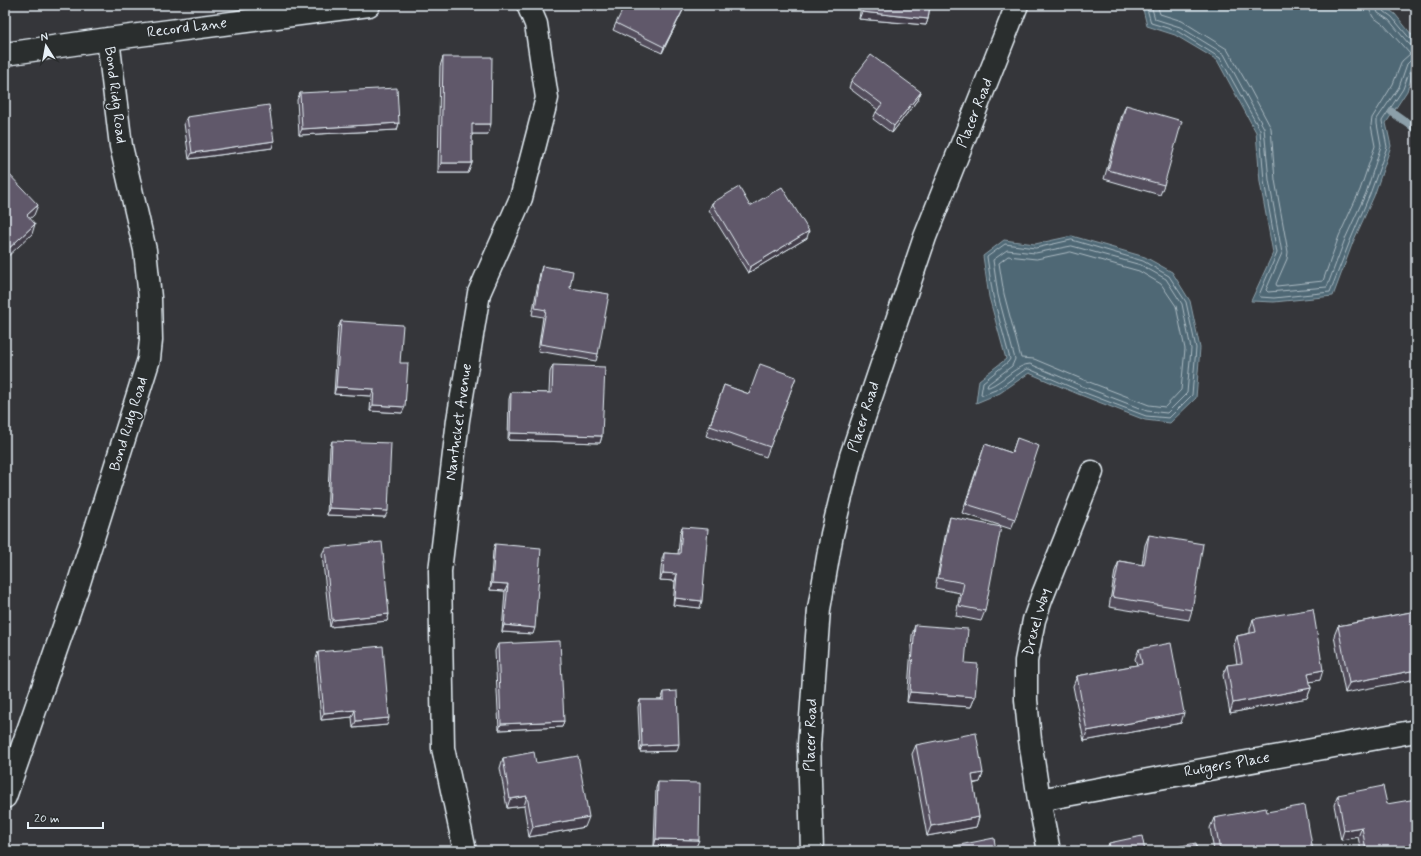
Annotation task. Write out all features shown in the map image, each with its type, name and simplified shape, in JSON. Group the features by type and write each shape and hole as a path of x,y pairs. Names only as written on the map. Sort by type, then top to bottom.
{"street":[{"name":"Record Lane","path":"5,54 108,38 369,5"},
{"name":"Nantucket Avenue","path":"465,851 443,748 440,571 458,420 479,293 521,198 547,98 536,24 528,5"},
{"name":"Placer Road","path":"812,851 809,745 819,610 832,534 851,456 925,237 1017,5"},
{"name":"Bond Ridg Road","path":"5,797 77,589 149,359 151,340 150,298 145,250 121,146 108,38"},
{"name":"Drexel Way","path":"1049,851 1039,800 1030,740 1026,700 1026,661 1029,641 1042,597 1092,472"},
{"name":"Rutgers Place","path":"1039,800 1416,731"}],"water":[{"path":"1142,5 1382,5 1395,14 1416,40 1416,64 1407,91 1386,123 1391,146 1374,196 1353,242 1333,296 1274,302 1251,301 1273,253 1260,182 1256,132 1217,60 1175,35 1147,26"},
{"path":"1072,236 1145,257 1172,272 1190,301 1200,348 1196,398 1170,423 1145,420 1029,373 1000,393 976,403 979,380 1006,359 989,297 983,256 1004,240 1035,244"}],"building":[{"path":"625,5 678,5 684,8 664,47 616,23"},
{"path":"862,5 930,5 928,19 862,12"},
{"path":"871,55 921,92 894,126 876,112 882,104 851,81"},
{"path":"443,57 492,57 491,124 472,124 472,163 441,163"},
{"path":"397,88 399,123 302,129 300,93"},
{"path":"269,105 274,141 192,153 187,117"},
{"path":"1126,105 1182,121 1164,185 1108,170"},
{"path":"7,172 38,205 27,215 35,224 5,252 5,174"},
{"path":"739,187 750,206 782,187 809,231 750,267 712,203"},
{"path":"542,266 573,271 570,288 609,294 598,354 540,344 546,310 535,308"},
{"path":"341,321 403,325 400,363 408,363 405,407 373,405 374,389 336,387"},
{"path":"760,364 796,377 770,447 710,426 724,385 749,394"},
{"path":"553,365 605,367 602,436 510,433 511,392 552,393"},
{"path":"1017,438 1039,446 1015,519 966,504 985,444 1012,453"},
{"path":"332,441 391,443 388,511 329,508"},
{"path":"950,517 1001,527 985,611 959,606 964,583 938,578"},
{"path":"682,527 708,529 702,601 675,598 677,574 663,573 664,553 680,554"},
{"path":"1149,535 1203,544 1192,610 1112,597 1119,561 1144,565"},
{"path":"382,542 389,614 332,620 325,548"},
{"path":"495,544 541,548 535,628 504,625 508,584 492,583"},
{"path":"1313,609 1323,670 1308,673 1311,688 1233,703 1227,665 1242,663 1237,636 1256,632 1253,619"},
{"path":"1416,611 1416,670 1349,683 1338,626"},
{"path":"915,625 968,629 965,663 978,664 975,697 910,692"},
{"path":"560,641 564,721 501,724 498,644"},
{"path":"1171,643 1184,713 1087,731 1077,676 1142,664 1139,649"},
{"path":"383,646 389,718 356,721 355,710 324,713 318,652"},
{"path":"677,691 679,744 642,746 640,700 664,700 664,692"},
{"path":"976,733 983,773 972,775 979,817 931,826 916,745"},
{"path":"534,752 536,763 578,756 589,817 533,827 527,796 510,799 503,758"},
{"path":"658,782 700,783 699,840 656,839"},
{"path":"1383,786 1387,804 1416,799 1416,851 1366,851 1362,827 1344,830 1338,795"},
{"path":"1305,805 1313,851 1220,851 1214,818 1266,808 1267,812"},
{"path":"1142,836 1145,851 1111,851 1109,843"},
{"path":"994,838 996,851 935,851 935,850"},
{"path":"1196,843 1197,851 1156,851"}],"waterway":[{"path":"1392,112 1416,129"}]}
